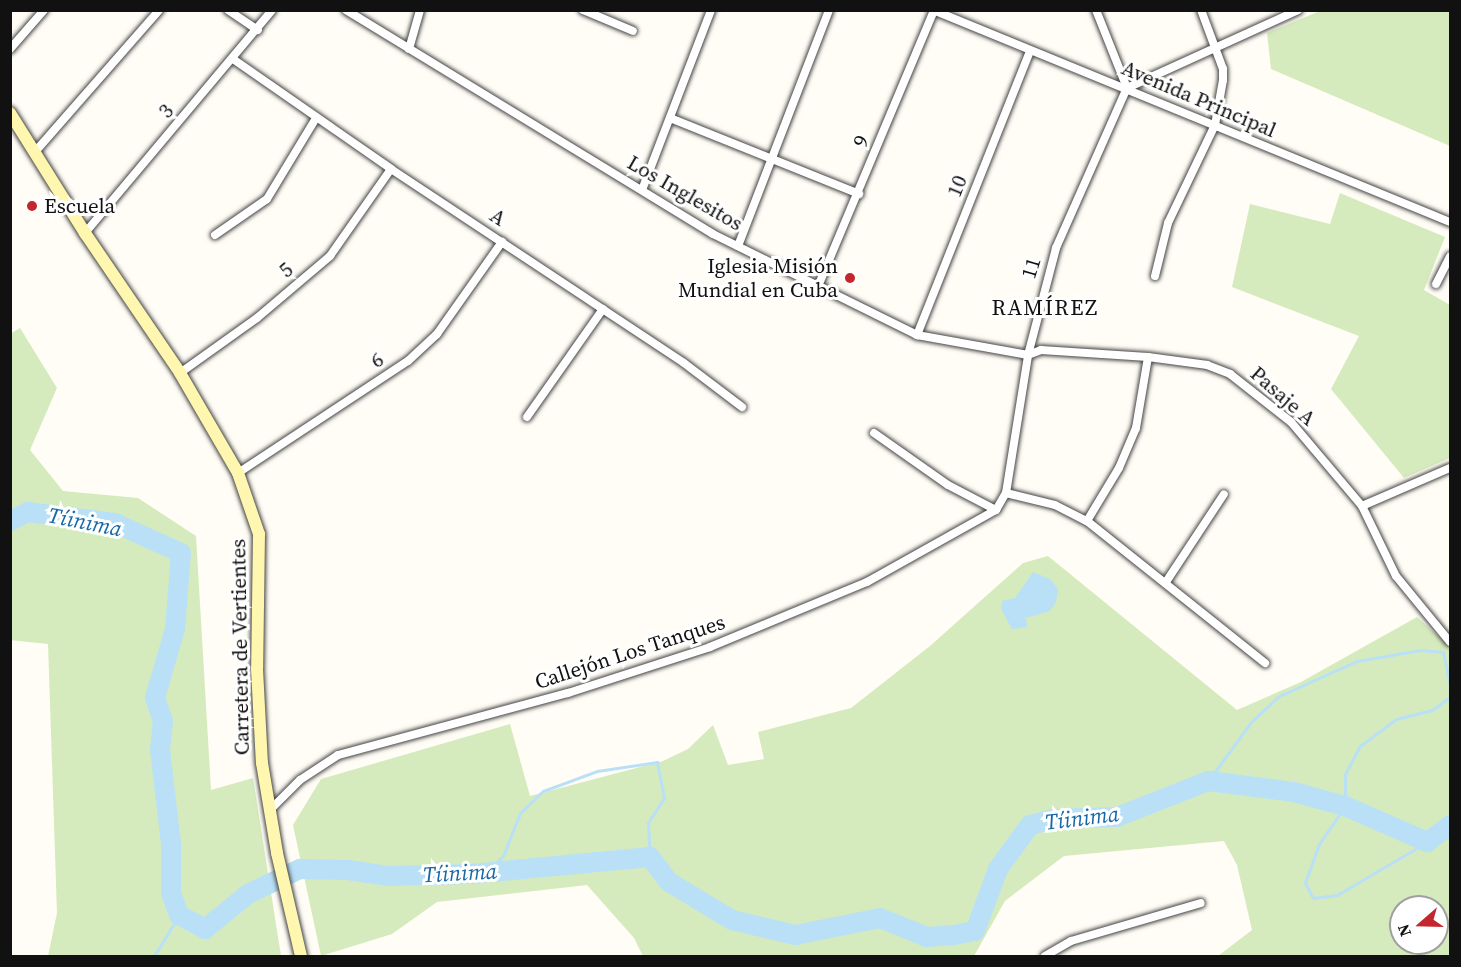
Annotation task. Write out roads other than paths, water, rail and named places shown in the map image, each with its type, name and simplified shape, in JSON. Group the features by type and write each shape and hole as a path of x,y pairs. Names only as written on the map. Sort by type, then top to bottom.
{"main road":[{"name":"Carretera de Vertientes","path":"10,113 85,233 180,373 238,473 259,534 257,669 269,811 301,957"}],"street":[{"path":"10,48 44,10"},
{"path":"34,153 159,10"},
{"path":"228,10 258,30"},
{"name":"3","path":"85,233 258,30 272,10"},
{"name":"Los Inglesitos","path":"346,10 738,246 819,284 917,335 1028,355"},
{"path":"583,10 633,31"},
{"path":"642,190 711,10"},
{"path":"738,246 829,10"},
{"path":"1096,10 1126,88 1216,50 1298,10"},
{"path":"1155,276 1168,223 1215,125 1223,80 1216,50 1201,10"},
{"name":"Avenida Principal","path":"934,11 1450,222"},
{"name":"9","path":"819,284 859,194 934,11"},
{"path":"409,49 418,13"},
{"name":"10","path":"917,335 1030,51"},
{"name":"A","path":"233,59 391,169 684,363 742,407"},
{"name":"11","path":"997,508 1005,493 1028,355 1056,248 1126,88"},
{"path":"216,235 267,199 316,118"},
{"path":"670,118 859,194"},
{"name":"5","path":"180,373 256,318 330,256 391,169"},
{"name":"6","path":"238,473 408,361 437,334 502,242"},
{"path":"1436,284 1450,256"},
{"path":"527,417 603,309"},
{"name":"Pasaje A","path":"1028,355 1041,350 1148,357 1207,365 1230,374 1291,422 1362,506 1396,576 1450,642"},
{"path":"1087,521 1119,468 1136,428 1148,357"},
{"path":"874,433 948,485 997,508"},
{"path":"1362,506 1450,468"},
{"path":"1005,493 1055,505 1087,521 1265,663"},
{"path":"1166,582 1224,494"},
{"name":"Callejón Los Tanques","path":"269,811 300,780 338,755 568,693 710,647 867,582 997,508"},
{"path":"1045,957 1071,941 1201,903"}],"water":[{"path":"1033,572 1050,579 1058,589 1056,602 1050,611 1026,618 1027,627 1012,629 1001,609 1002,601 1015,598"}],"waterway":[{"name":"Tíinima","path":"10,521 28,512 115,523 181,553 175,629 155,698 163,721 160,750 171,844 171,893 179,915 205,929 248,894 300,869 348,870 388,876 471,874 650,857 669,882 732,920 795,935 880,918 927,937 954,935 975,931 998,869 1030,825 1052,819 1117,817 1208,781 1294,792 1345,806 1427,842 1450,825"},
{"name":"Tíinima","path":"1208,781 1251,722 1279,696 1357,661 1420,650 1443,652 1450,686"},
{"name":"Tíinima","path":"1427,842 1337,895 1313,898 1305,883 1319,844 1345,806 1345,774 1360,746 1396,719 1432,710 1450,697"},
{"path":"488,870 503,856 520,813 543,791 597,771 657,762 664,798 648,823 650,857"},
{"path":"154,956 179,915"}],"place":[{"name":"Escuela","path":"32,206"},
{"name":"Iglesia Misión Mundial en Cuba","path":"850,278"}],"district":[{"name":"RAMÍREZ","path":"1045,308"}]}
